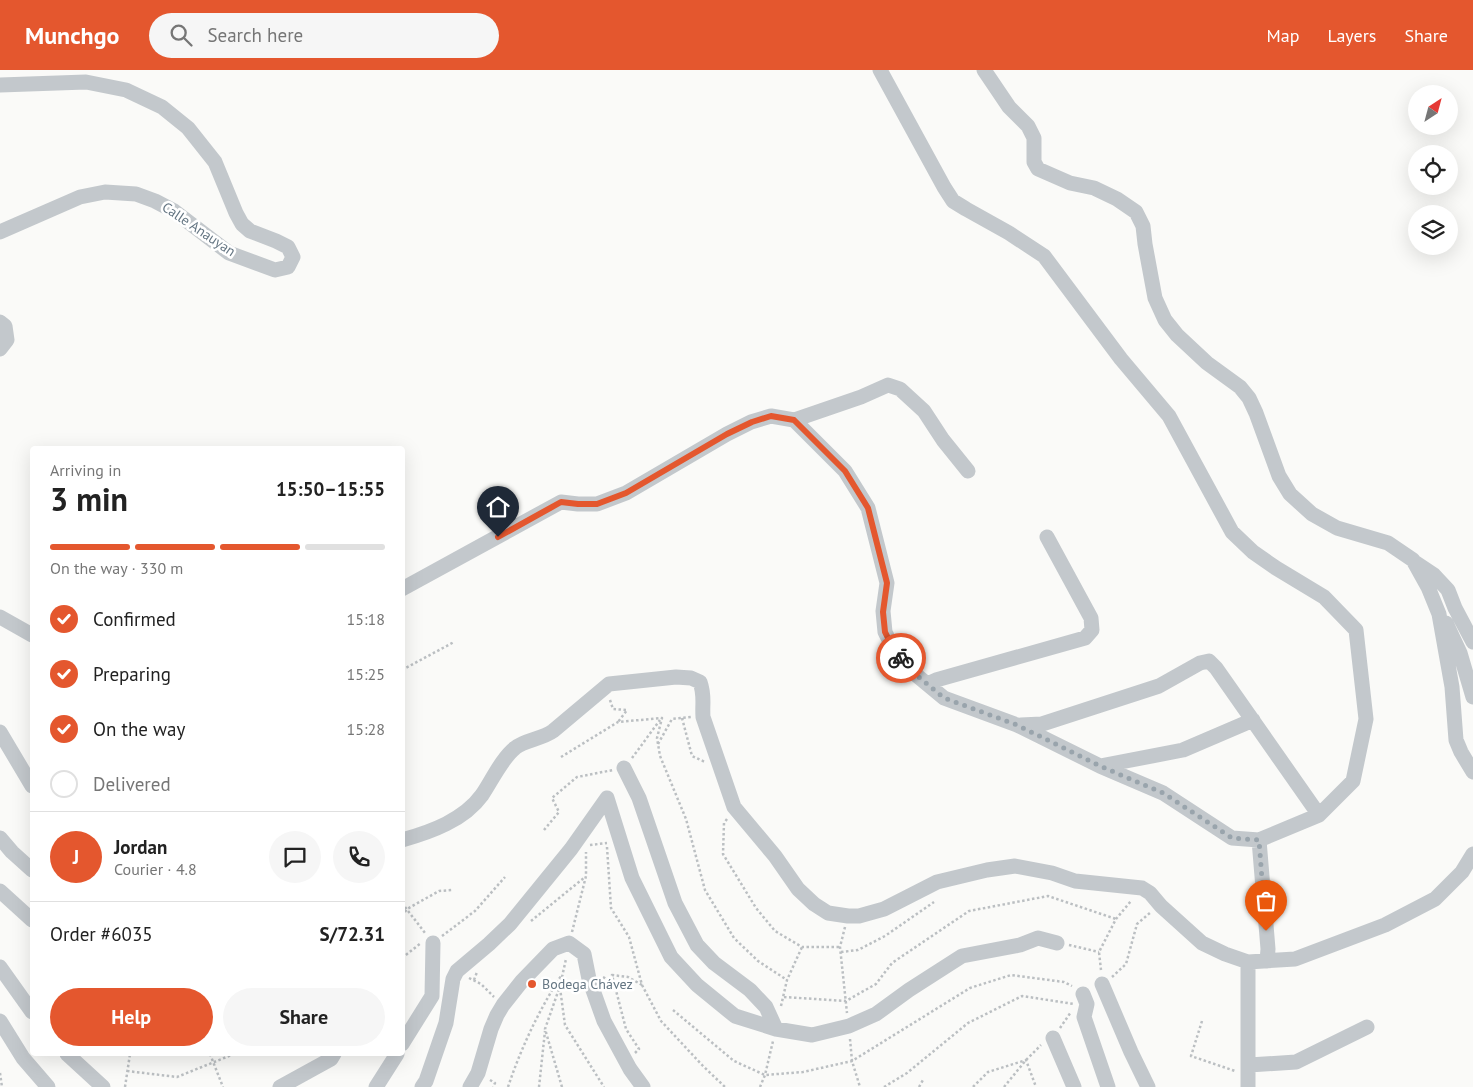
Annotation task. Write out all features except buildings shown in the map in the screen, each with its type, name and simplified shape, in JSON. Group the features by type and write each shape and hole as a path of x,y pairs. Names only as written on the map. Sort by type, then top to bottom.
{"street":[{"path":"794,420 845,471 868,508 887,583 883,612 885,632 893,648 909,669 944,698 1017,725 1100,766 1163,793 1232,838 1259,840 1320,815 1353,782 1366,719 1356,630 1324,597 1252,552 1232,532 1169,416 1121,359 1044,256 953,200 880,70"},
{"path":"984,70 1008,107 1028,126 1034,138 1034,162 1038,169 1070,183 1094,188 1118,199 1136,212 1144,226 1145,244 1155,298 1165,320 1177,335 1207,363 1240,387 1249,398 1279,476 1290,494 1312,514 1338,528 1388,543 1434,575 1448,590 1473,642"},
{"name":"Calle Anauyan","path":"0,85 86,82 126,90 162,107 188,128 215,162 242,224 250,231 288,248 293,257 288,267 275,270 229,253 174,211 136,194 105,192 80,196 0,232"},
{"path":"0,322 5,326 7,340 0,349"},
{"path":"405,587 561,502 597,504 626,493 727,434 752,422 771,416 794,420 888,385 900,389 924,411 943,440 968,471"},
{"path":"927,684 1085,638 1092,630 1092,618 1047,537"},
{"path":"1413,560 1428,587 1439,614 1452,687 1456,740 1460,752 1473,772"},
{"path":"1439,614 1446,623 1460,654 1473,697"},
{"path":"0,618 30,634"},
{"path":"1017,725 1042,724 1159,686 1200,663 1209,661 1216,668 1320,815"},
{"path":"405,839 449,822 466,813 481,797 510,752 517,746 546,736 554,731 608,684 676,677 691,678 700,682 704,693 703,716 734,807 775,856 798,889 814,904 828,913 859,916 884,908 937,882 988,870 1016,866 1052,873 1075,881 1142,888 1150,893 1161,906 1202,943 1225,954 1248,962 1294,959 1385,925 1434,899 1462,872 1473,854"},
{"path":"1100,766 1183,750 1253,720"},
{"path":"0,732 30,783"},
{"path":"624,768 639,798 675,903 697,945 714,963 750,990 766,1007 776,1029"},
{"path":"422,1087 426,1081 446,1023 453,979 457,971 510,924 570,849 607,798 632,878 671,957 697,985 735,1016 776,1029 812,1035 849,1026 876,1014 962,956 1020,945 1038,938 1057,942"},
{"path":"0,838 30,868"},
{"path":"1259,840 1267,960"},
{"path":"0,891 30,918"},
{"path":"405,1039 432,996 427,942"},
{"path":"470,1087 478,1073 491,1029 502,1005 553,949 569,943 584,954 589,979 604,1021 630,1069 643,1087"},
{"path":"1248,962 1249,1076 1296,1062 1367,1027"},
{"path":"0,967 30,1009"},
{"path":"1102,984 1148,1087"},
{"path":"1080,999 1087,1004 1084,1018 1108,1087"},
{"path":"0,1021 23,1058 48,1087"},
{"path":"1053,1038 1074,1087"},
{"path":"69,1056 103,1087"},
{"path":"280,1087 332,1059 333,1056"},
{"path":"376,1087 396,1056"}],"path":[{"path":"405,668 454,642"},
{"path":"561,757 618,722 627,710 612,709 607,685"},
{"path":"658,744 672,718 703,716"},
{"path":"618,722 662,718"},
{"path":"662,718 656,738 660,756 686,819 705,890 734,938 758,962 787,980"},
{"path":"544,830 559,812 552,798 577,777 624,768 662,718"},
{"path":"682,718 692,756 720,768"},
{"path":"734,807 724,823 723,854 756,908 774,931 802,947 840,947"},
{"path":"607,834 611,908 629,937 642,985 662,1021 725,1087"},
{"path":"539,1087 545,1029 560,986 586,876 586,845 607,843"},
{"path":"405,956 476,912 505,877"},
{"path":"1102,984 1099,952 1116,919 1142,888"},
{"path":"405,912 439,891 452,890"},
{"path":"784,997 846,1001 876,984 892,962 969,911 1048,896 1116,919"},
{"path":"841,952 858,950 885,936 934,902"},
{"path":"407,909 421,928"},
{"path":"848,916 840,947 852,1061 860,1087"},
{"path":"1057,942 1099,952"},
{"path":"508,1087 516,1065 547,998 562,975"},
{"path":"634,1055 639,1049 626,1029 612,975 628,977 642,985"},
{"path":"560,986 565,1025 604,1087"},
{"path":"884,1087 907,1073 968,1023 1022,996 1080,999"},
{"path":"1202,1021 1191,1056 1249,1076"},
{"path":"545,1029 562,1087"},
{"path":"125,1087 130,1056"},
{"path":"211,1056 223,1087"},
{"path":"127,1071 177,1077 229,1056"},
{"path":"973,1087 988,1072 1026,1060 1036,1087"},
{"path":"0,1072 2,1087"},
{"path":"919,1087 923,1080"}],"way so far":[{"path":"901,658 909,669 944,698 1017,725 1100,766 1163,793 1232,838 1259,840 1266,931"}],"place":[{"name":"Bodega Chávez","path":"532,984"}],"route":[{"path":"498,537 561,502 597,504 626,493 727,434 752,422 771,416 794,420 845,471 868,508 887,583 883,612 885,632 893,648 901,658"}]}
